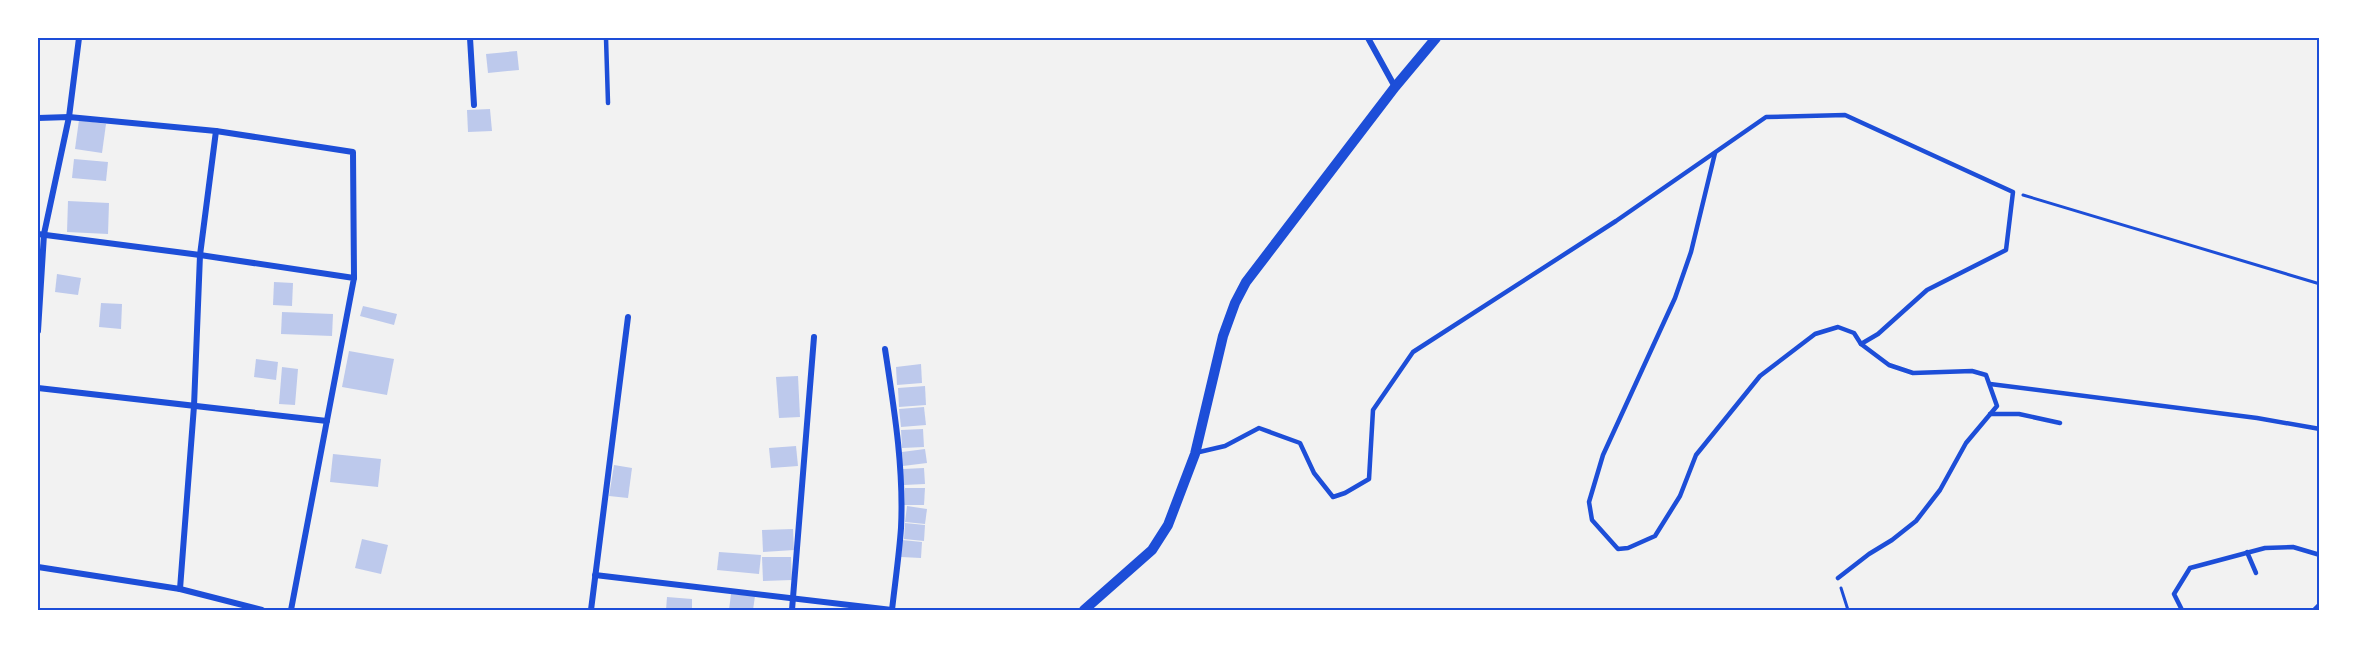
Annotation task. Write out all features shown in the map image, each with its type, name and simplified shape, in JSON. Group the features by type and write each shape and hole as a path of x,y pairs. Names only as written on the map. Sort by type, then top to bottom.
{"street":[{"path":"38,331 41,234 69,117 79,38"},
{"path":"470,38 474,105"},
{"path":"1368,38 1395,87"},
{"path":"1084,610 1152,550 1168,525 1195,453 1223,336 1235,303 1246,282 1395,87 1436,38"},
{"path":"38,118 69,117 216,130 352,152 354,278 291,610"},
{"path":"180,589 194,406 200,255 216,130"},
{"path":"41,234 354,278"},
{"path":"591,610 628,317"},
{"path":"792,610 814,337"},
{"path":"596,575 892,610 901,529 901,489 896,424 885,349"},
{"path":"38,388 327,421"},
{"path":"38,567 180,589 262,610"}],"lane":[{"path":"606,38 608,103"},
{"path":"1195,453 1225,446 1259,428 1300,443 1314,473 1333,497 1369,479 1373,410 1413,352 1597,233 1766,117 1845,115 2013,192 2006,250 1927,290 1878,334 1861,344"},
{"path":"1715,152 1691,252 1675,298 1603,456 1589,502 1592,520 1617,549 1628,548 1655,536 1680,496 1696,455 1760,376 1815,334 1838,327 1854,333 1861,344 1889,365 1913,373 1972,371 1986,375 1997,406 1966,443 1940,490 1916,521 1838,578"},
{"path":"1990,384 2257,418 2319,429"},
{"path":"1990,414 2019,414 2060,423"},
{"path":"2182,610 2174,594 2190,568 2265,548 2293,548 2319,555"},
{"path":"2247,552 2256,573"},
{"path":"2314,610 2319,604"}],"path":[{"path":"2013,192 2319,284"},
{"path":"1838,578 1848,610"}],"building":[{"path":"517,51 519,70 488,73 486,54"},
{"path":"490,109 492,131 468,132 467,110"},
{"path":"79,120 106,124 102,153 75,149"},
{"path":"74,159 108,162 106,181 72,178"},
{"path":"68,201 109,203 108,234 67,232"},
{"path":"57,274 81,278 78,295 55,292"},
{"path":"274,282 293,283 292,306 273,305"},
{"path":"101,303 122,304 121,329 99,327"},
{"path":"363,306 397,314 394,325 360,316"},
{"path":"282,312 333,314 332,336 281,334"},
{"path":"349,351 394,359 387,395 342,387"},
{"path":"256,359 278,362 276,380 254,377"},
{"path":"921,364 922,383 897,385 896,367"},
{"path":"282,367 298,369 295,405 279,404"},
{"path":"798,376 800,417 779,418 776,377"},
{"path":"925,386 926,405 899,407 898,388"},
{"path":"924,407 926,425 901,427 899,409"},
{"path":"923,429 924,447 902,448 901,430"},
{"path":"796,446 798,466 771,468 769,448"},
{"path":"925,449 927,463 903,466 902,452"},
{"path":"333,454 381,459 378,487 330,482"},
{"path":"614,465 632,468 628,498 609,496"},
{"path":"924,468 925,484 904,485 903,469"},
{"path":"905,488 925,488 924,505 904,505"},
{"path":"907,506 927,509 925,524 905,522"},
{"path":"905,523 925,525 924,541 904,539"},
{"path":"793,529 794,550 763,552 762,530"},
{"path":"362,539 388,545 381,574 355,568"},
{"path":"902,540 922,542 921,558 901,557"},
{"path":"719,552 761,555 759,574 717,570"},
{"path":"762,557 791,557 792,580 763,581"},
{"path":"731,594 755,596 753,610 729,610"},
{"path":"667,597 692,599 692,610 666,610"}]}
